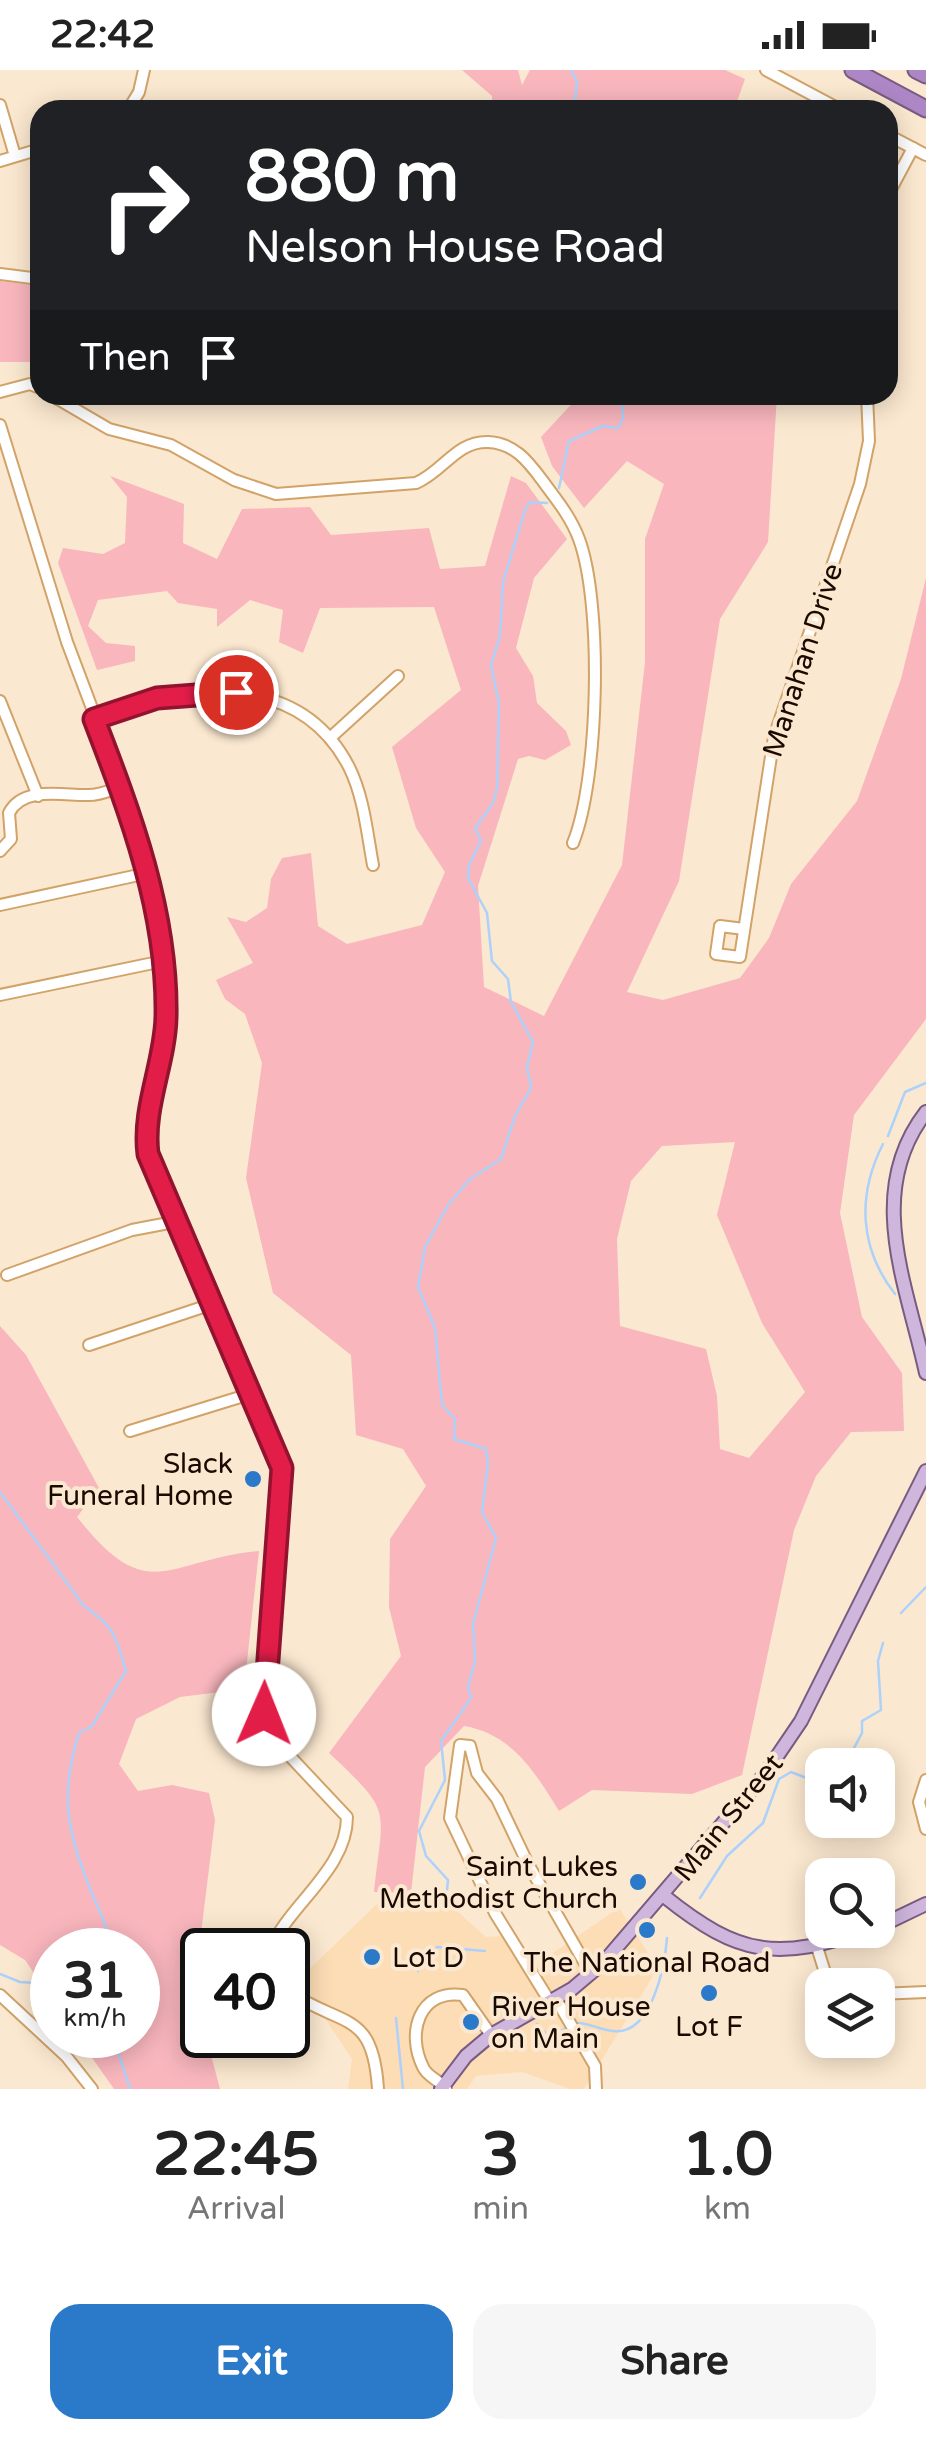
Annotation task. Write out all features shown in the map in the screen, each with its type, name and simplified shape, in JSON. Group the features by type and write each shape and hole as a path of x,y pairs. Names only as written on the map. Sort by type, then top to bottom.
{"highway":[{"path":"853,70 926,109"},
{"path":"916,70 926,76"}],"main road":[{"path":"926,1112 904,1149 892,1210 896,1249 922,1340 926,1373"},
{"name":"Main Street","path":"444,2087 466,2056 491,2036 592,1974 664,1896 790,1740 926,1471"},
{"path":"664,1896 702,1926 736,1944 774,1952 817,1948"},
{"path":"895,1919 926,1904"}],"street":[{"path":"137,100 144,70"},
{"path":"766,70 822,100"},
{"path":"0,105 15,156"},
{"path":"898,140 926,155"},
{"path":"898,175 912,148"},
{"path":"0,161 30,152"},
{"path":"0,274 30,277"},
{"path":"0,392 30,384"},
{"path":"68,405 109,429 184,450 234,480 288,496 416,483 432,475 457,452 480,443 508,447 531,465 580,541 593,644 596,676 586,809 573,843"},
{"name":"Manahan Drive","path":"744,929 770,753 860,484 869,441 868,405"},
{"path":"0,425 148,873 162,961 166,1023 146,1140 174,1222 209,1305 279,1451 284,1482 264,1675 264,1714 285,1751 347,1817 345,1834 321,1880 286,1928"},
{"path":"330,738 398,676"},
{"path":"94,719 157,698 227,691 280,703 330,738 356,786 373,865"},
{"path":"0,701 38,796"},
{"path":"0,851 11,839 11,808 38,796 67,790 92,795 121,787"},
{"path":"0,905 148,873"},
{"path":"0,995 162,961"},
{"path":"7,1275 132,1230 174,1222"},
{"path":"89,1345 209,1305"},
{"path":"130,1431 250,1394"},
{"path":"592,1974 528,1864 498,1799 477,1773 472,1748 464,1744 457,1750 450,1818 495,1913 598,2072 596,2089"},
{"path":"926,1780 920,1802 926,1829"},
{"path":"817,1948 823,1968"},
{"path":"895,1993 926,1992"},
{"path":"0,1995 66,2056 92,2089"},
{"path":"444,2087 422,2067 417,2021 423,2005 431,1999 462,1995 491,2036"},
{"path":"310,2004 369,2038 376,2054 378,2089"}],"shaded area":[{"path":"462,70 518,70 522,85 530,70 725,70 745,79 738,100 492,100"},
{"path":"0,281 30,285 30,362 0,362"},
{"path":"571,405 776,405 768,542 720,619 679,881 627,992 663,1000 740,978 769,938 791,884 857,801 901,679 926,578 926,1019 854,1115 840,1213 862,1317 902,1373 904,1431 851,1432 816,1476 794,1530 742,1775 692,1794 592,1790 559,1811 531,1769 509,1746 481,1730 464,1726 425,1767 411,1893 374,1892 379,1813 365,1788 329,1753 401,1656 389,1607 390,1539 426,1486 403,1449 356,1435 351,1355 273,1293 246,1178 262,1063 245,1014 225,999 216,980 253,963 227,917 246,922 267,908 271,879 282,858 311,853 318,926 347,944 422,925 445,872 416,828 392,747 461,690 434,607 320,608 303,653 279,642 283,610 250,600 217,627 217,609 178,603 167,591 98,600 88,626 106,643 135,646 135,661 97,670 58,563 63,548 103,554 125,543 127,497 110,476 184,504 183,543 217,559 242,509 310,507 331,535 429,528 440,569 485,566 511,476 526,483 567,539 534,578 516,648 533,676 537,703 566,731 571,745 545,760 529,756 518,759 478,886 484,987 544,1016 622,865 645,662 645,539 664,484 627,461 584,508 552,466 541,437","holes":["735,1142 717,1215 762,1323 805,1392 749,1458 720,1449 717,1396 706,1349 620,1326 617,1239 631,1181 662,1146"]},
{"path":"0,1326 26,1355 99,1488 77,1517 102,1545 123,1562 141,1570 160,1571 259,1551 244,1689 180,1697 136,1719 119,1764 138,1791 172,1785 209,1793 215,1820 202,1928 180,1928 180,2058 212,2058 220,2089 114,2089 92,2058 160,2058 160,1928 30,1928 30,1967 0,1945"},
{"path":"439,1895 486,1937 502,1936 526,1971 619,1908 658,1968 584,2089 570,2089 522,2072 476,2076 467,2089 348,2089 352,2059 310,1996 310,1968 378,1903"}],"waterway":[{"path":"571,70 577,82 575,100"},
{"path":"559,488 569,441 603,426 618,428 623,418 622,405"},
{"path":"446,1899 448,1880 426,1856 419,1831 445,1780 441,1741 471,1698 468,1686 475,1662 473,1624 496,1538 482,1512 486,1449 454,1439 455,1419 442,1405 435,1328 418,1287 425,1247 448,1205 470,1179 501,1159 515,1116 531,1088 527,1067 533,1042 511,1002 508,979 492,961 487,913 468,878 469,865 481,841 475,828 492,805 497,789 499,704 491,665 500,636 503,582 525,510 530,502 547,503"},
{"path":"888,1136 905,1092 926,1083"},
{"path":"883,1144 869,1182 866,1221 874,1258 895,1294"},
{"path":"0,1492 84,1606 108,1626 126,1671 92,1726 79,1733 69,1776 71,1831 106,1928"},
{"path":"901,1613 926,1587"},
{"path":"854,1748 862,1733 862,1721 881,1710 878,1661 883,1643"},
{"path":"700,1898 727,1856 763,1823 779,1779 791,1772 805,1777"},
{"path":"575,2023 613,2031 626,2030 638,2022 654,1996 667,1938"},
{"path":"437,1947 485,1951"},
{"path":"418,1971 436,1948"},
{"path":"0,1974 30,1983"},
{"path":"396,2018 403,2089"},
{"path":"537,2024 549,2037 568,2027"},
{"path":"120,2058 130,2089"}],"place":[{"name":"Slack Funeral Home","path":"253,1479"},
{"name":"Saint Lukes Methodist Church","path":"638,1882"},
{"name":"The National Road","path":"647,1930"},
{"name":"Lot D","path":"372,1957"},
{"name":"Lot F","path":"709,1993"},
{"name":"River House on Main","path":"471,2022"}],"route":[{"path":"236,692 208,691 157,698 94,719 136,828 148,873 165,984 166,1023 148,1124 148,1154 229,1351 279,1451 282,1468 283,1500 264,1675 264,1714"}]}
